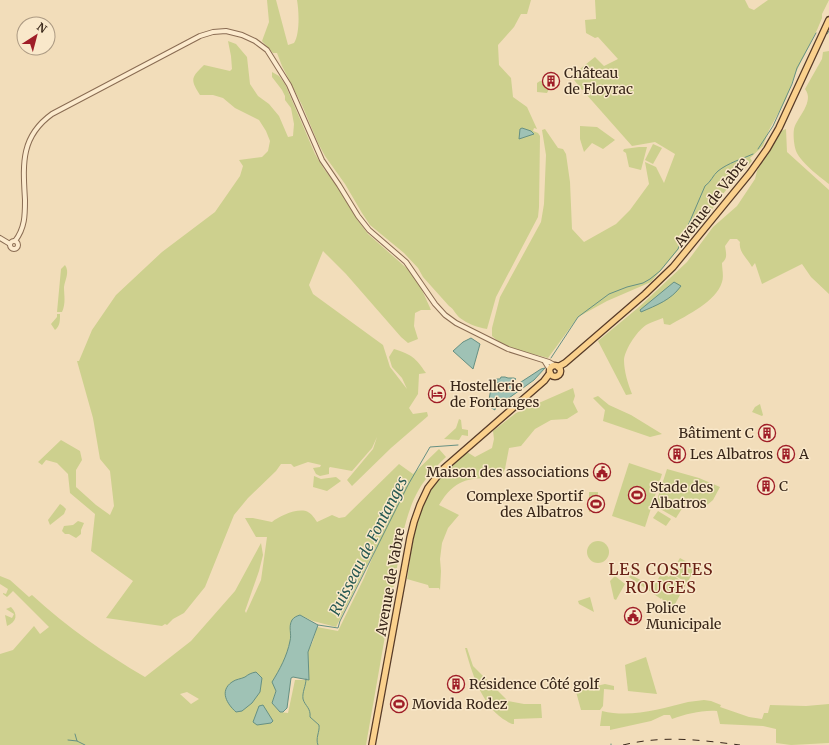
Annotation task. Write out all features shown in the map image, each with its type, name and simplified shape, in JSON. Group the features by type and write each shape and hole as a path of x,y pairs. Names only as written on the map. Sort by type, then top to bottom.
{"main road":[{"name":"Avenue de Vabre","path":"558,368 645,294 673,268 750,173 767,149 779,128 829,20"},
{"path":"552,367 558,368 559,376 551,373 552,367"},
{"name":"Avenue de Vabre","path":"372,745 411,533 420,505 428,488 443,469 544,381 551,373"}],"street":[{"path":"0,238 12,241 23,228 25,219 25,149 40,123 52,114 200,36 213,32 226,31 242,35 255,41 267,50 289,85 322,160 340,185 358,216 369,230 406,262 440,310 456,322 489,340 558,368"},
{"path":"545,362 551,373"}],"green space":[{"path":"267,0 276,0 288,45 294,43 297,34 299,16 297,0 531,0 527,14 521,14 514,27 498,45 499,65 511,78 513,97 527,107 537,129 534,128 533,131 538,133 540,136 538,217 496,297 487,329 472,325 460,318 423,277 418,268 404,253 370,225 345,184 325,156 277,53 273,53 262,41 269,22"},
{"path":"595,0 745,0 749,8 754,10 768,0 829,0 822,14 817,30 796,72 786,99 769,130 763,146 750,158 752,161 729,186 710,212 651,282 607,301 578,317 548,358 511,348 504,345 492,336 492,328 500,297 541,222 544,204 546,155 542,130 545,129 558,148 563,149 566,154 570,182 572,229 584,242 616,224 630,210 649,184 645,162 656,167 664,183 675,154 655,142 632,146 586,94 588,92 585,89 582,90 571,76 595,57 604,66 618,59 598,37 595,38 586,33 585,20 596,19"},
{"path":"228,41 236,44 247,57 250,84 258,96 269,104 279,116 288,137 293,136 294,124 291,108 285,100 282,90 272,77 272,72 279,76 285,84 315,154 340,190 357,219 368,234 411,272 422,290 431,310 421,310 415,313 414,326 418,339 408,343 346,274 323,251 309,285 313,294 383,345 390,367 407,389 402,378 392,367 389,357 394,349 413,357 419,363 426,373 419,374 418,394 409,408 413,414 427,412 428,416 391,448 352,486 347,480 373,449 377,437 372,448 352,471 330,467 329,474 320,476 316,474 313,468 320,467 321,465 308,462 294,467 291,464 281,464 276,471 248,498 234,515 205,587 184,613 173,619 167,625 165,624 162,626 106,618 133,581 91,551 95,514 70,493 68,474 57,463 46,460 42,465 38,462 61,440 80,451 82,460 76,470 76,487 110,515 114,506 110,471 100,459 93,418 77,361 79,361 92,330 116,295 162,252 215,212 240,176 243,166 239,160 262,157 268,151 270,141 259,120 235,108 223,98 213,95 200,95 193,82 194,76 204,65 230,71 232,69"},
{"path":"829,51 829,184 798,156 795,149 794,129 807,104 808,94 805,89 822,59 823,52"},
{"path":"540,81 544,82 549,89 547,93 537,92 537,83"},
{"path":"580,126 597,127 615,140 603,149 592,143 584,152 580,139"},
{"path":"786,129 787,152 829,190 829,294 811,277 802,264 762,284 755,263 752,267 740,249 740,242 737,239 730,239 725,246 726,255 722,263 722,282 714,296 700,307 670,325 664,324 663,318 648,324 640,330 633,340 627,350 624,360 626,377 632,394 626,395 598,341 639,307 687,262 713,227 737,206 755,179 757,171 781,131"},
{"path":"653,144 662,148 653,164 645,160"},
{"path":"647,147 641,170 629,167 626,153 623,151 624,149"},
{"path":"65,265 67,273 64,287 64,306 62,312 57,312 61,269"},
{"path":"57,314 60,314 60,321 55,330 51,324 57,317"},
{"path":"573,388 575,396 573,402 578,412 567,419 551,420 535,429 521,446 509,448 505,469 500,478 472,479 458,484 451,489 439,505 459,515 448,528 442,543 440,559 440,590 439,588 429,588 428,585 407,579 415,531 420,512 427,496 442,476 467,452 475,457 492,448 494,439 493,431 516,413"},
{"path":"598,396 609,405 631,415 662,434 650,437 603,421 605,410 593,398"},
{"path":"760,404 762,416 752,412 755,407"},
{"path":"459,419 461,420 462,429 468,430 468,436 462,435 459,440 444,439 456,428"},
{"path":"439,449 446,457 423,483 413,500 406,521 366,745 0,745 0,654 13,650 34,626 40,634 49,627 13,591 7,597 3,594 6,594 8,589 0,584 0,576 10,580 29,597 32,595 86,639 145,677 191,641 235,591 261,543 263,555 245,611 246,613 261,580 267,537 256,537 245,518 272,522 279,517 294,511 304,511 309,513 317,522 332,515 339,518 345,517 399,464 413,474","holes":["378,544 364,578 338,631 317,627 308,652 309,680 295,680 288,713 280,712 272,703 291,639 290,626 300,615 313,621 336,627","187,692 199,699 191,704 180,694"]},
{"name":"Stade des Albatros","path":"629,463 662,474 645,527 612,516"},
{"path":"667,469 699,478 720,487 713,500 707,505 688,499 676,518 655,506"},
{"path":"314,476 321,479 336,477 341,481 327,491 313,487"},
{"path":"589,492 598,492 598,512 589,512"},
{"path":"60,504 66,509 64,514 50,525 48,520"},
{"path":"658,511 671,519 666,526 653,518"},
{"path":"78,521 84,523 81,534 76,538 69,534 65,534 62,531 64,526 73,525"},
{"path":"598,541 606,544 609,552 606,560 598,563 590,560 587,552 590,544"},
{"path":"680,558 696,567 687,583 671,573"},
{"path":"630,572 635,577 653,587 662,573 669,577 671,574 686,584 675,604 671,605 626,575"},
{"path":"615,576 625,584 616,600 614,599 610,581"},
{"path":"590,597 594,612 579,604 578,601"},
{"path":"11,607 15,612 15,620 7,626 5,615 12,618 14,614 6,609"},
{"path":"465,648 467,648 473,666 508,701 524,704 541,704 542,718 514,719 513,724 503,719 495,712 478,687"},
{"path":"646,657 657,694 628,691 625,665"},
{"path":"605,684 614,686 614,690 604,689 603,706 600,710 581,710 575,688 591,685 592,687"},
{"path":"704,700 711,701 721,705 720,707 749,717 762,719 764,713 768,713 770,705 806,706 829,704 829,743 791,745 776,743 776,729 763,726 720,724 717,711 705,711 672,719 670,715 664,715 651,721 610,730 610,726 600,726 602,711 624,714 645,712 688,702"}],"shaded area":[{"path":"522,128 531,131 534,134 519,139 520,129"},
{"path":"674,282 681,286 673,295 663,302 641,312 640,310"},
{"path":"471,338 480,344 473,369 453,351 463,342"},
{"path":"545,368 534,380 495,408 495,410 488,406 491,388 500,383 491,382 495,379 505,377 516,379 510,383 511,386"},
{"path":"300,615 318,625 308,652 309,680 293,677 291,678 287,708 283,712 280,712 272,703 276,691 272,682 287,652 292,620"},
{"path":"256,672 262,678 260,692 252,703 242,711 236,712 227,701 225,693 226,689 234,681"},
{"path":"263,705 273,721 271,723 257,725 253,722 259,706"}],"waterway":[{"name":"Ruisseau de Fontanges","path":"758,149 773,126 792,84 797,68 816,33"},
{"name":"Ruisseau de Fontanges","path":"551,358 578,317 609,294 643,283 660,271 678,249 705,186 722,168 753,154"},
{"name":"Ruisseau de Fontanges","path":"318,625 338,628 340,621 408,485 430,447 458,445"},
{"name":"Ruisseau de Fontanges","path":"306,679 303,699 310,711 310,717 319,725 317,740 318,745"},
{"path":"75,734 77,741 85,745"},
{"path":"68,740 77,741"}],"railway":[{"path":"623,745 667,739 696,740 740,745"}],"place":[{"name":"Château de Floyrac","path":"551,81"},
{"name":"Hostellerie de Fontanges","path":"437,394"},
{"name":"Bâtiment C","path":"767,433"},
{"name":"Les Albatros","path":"677,454"},
{"name":"A","path":"786,454"},
{"name":"Maison des associations","path":"602,472"},
{"name":"C","path":"766,486"},
{"name":"Stade des Albatros","path":"637,495"},
{"name":"Complexe Sportif des Albatros","path":"596,504"},
{"name":"Police Municipale","path":"633,616"},
{"name":"Résidence Côté golf","path":"456,684"},
{"name":"Movida Rodez","path":"399,704"}],"district":[{"name":"LES COSTES ROUGES","path":"661,578"}]}
